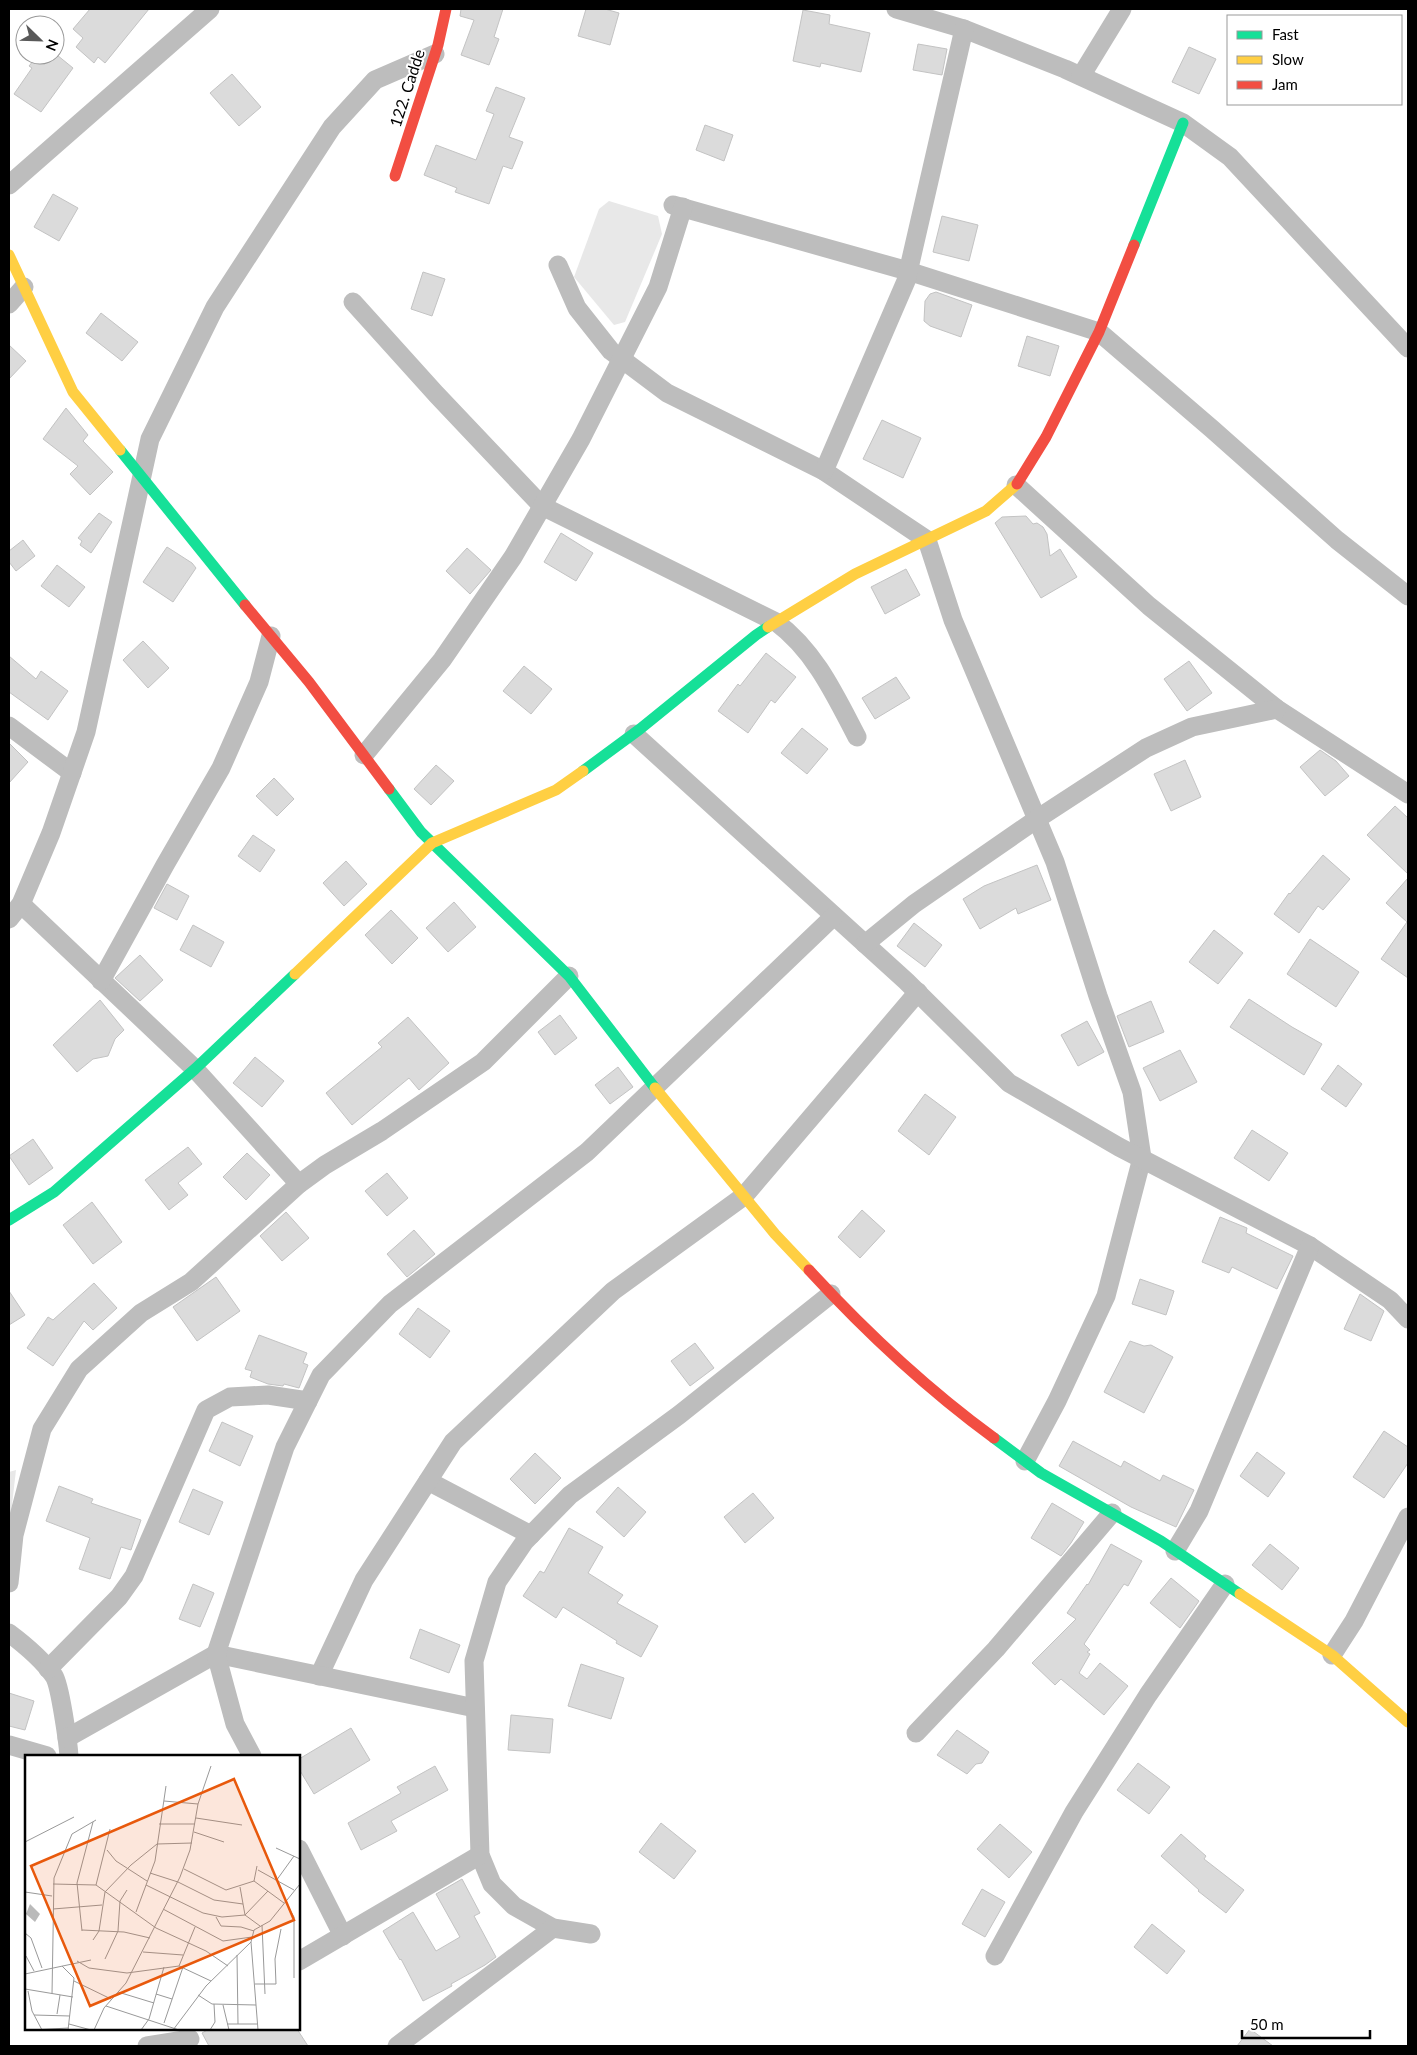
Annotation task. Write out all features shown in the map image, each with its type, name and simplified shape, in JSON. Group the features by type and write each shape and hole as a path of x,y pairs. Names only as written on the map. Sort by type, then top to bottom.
{"street":[{"path":"9,185 210,9"},
{"name":"122. Cadde","path":"395,176 435,54 446,9"},
{"path":"896,9 964,29 1081,76 1183,123 1230,157 1408,348"},
{"path":"1081,76 1122,9"},
{"path":"824,471 906,281 964,29"},
{"path":"299,1184 195,1069 101,981 15,912 51,833 86,732 150,439 215,307 332,127 375,80 435,54"},
{"path":"9,1220 54,1192 195,1069 432,843 556,790 634,734 756,635 856,574 986,511 1016,485 1046,437 1098,332 1183,123"},
{"path":"364,755 442,660 513,557 581,439 658,287 678,206 908,271 1098,332 1212,429 1337,540 1408,596"},
{"path":"9,255 73,392 309,682 421,832 569,976 654,1087 775,1234 831,1294 866,1330 970,1421 1041,1473 1176,1551 1332,1655 1408,1722"},
{"path":"558,265 577,308 611,351 667,393 824,471 927,540 953,620 1056,862 1098,996 1132,1092 1142,1158 1106,1296 1057,1401 1025,1461"},
{"path":"9,304 24,287"},
{"path":"353,302 436,394 542,506 776,622 794,635 825,676 857,737"},
{"path":"1016,485 1149,606 1277,709 1408,794"},
{"path":"101,981 221,768 259,682 271,636"},
{"path":"865,944 914,904 1037,819 1146,748 1192,728 1277,709"},
{"path":"9,726 72,773"},
{"path":"634,734 918,992 1009,1083 1142,1158 1310,1246 1390,1300 1408,1319"},
{"path":"251,1755 235,1724 216,1654 284,1447 321,1375 390,1304 587,1152 834,916"},
{"path":"9,1583 14,1535 42,1429 79,1369 141,1313 191,1282 299,1184 325,1165 382,1131 482,1062 569,976"},
{"path":"319,1676 364,1580 454,1442 613,1291 744,1196 918,992"},
{"path":"1176,1551 1199,1511 1310,1246"},
{"path":"591,1934 553,1928 514,1906 492,1884 480,1855 474,1661 497,1582 525,1541 570,1495 679,1415 831,1294"},
{"path":"48,1669 119,1597 134,1576 206,1410 230,1397 268,1395 308,1401"},
{"path":"428,1481 531,1535"},
{"path":"916,1734 996,1649 1112,1513"},
{"path":"1332,1655 1354,1621 1408,1517"},
{"path":"995,1956 1074,1812 1148,1695 1226,1584"},
{"path":"9,1632 27,1646 55,1677 68,1747 216,1654 475,1708"},
{"path":"9,1745 44,1755"},
{"path":"300,1851 343,1936"},
{"path":"300,1960 480,1855"},
{"path":"398,2046 553,1928"},
{"path":"147,2046 190,2038"}],"shaded area":[{"path":"609,201 658,216 662,234 625,322 614,325 574,277 599,209"},
{"path":"16,1470 9,1531 9,1472"}],"building":[{"path":"90,9 149,9 105,63 98,57 94,63 76,47 83,38 73,29"},
{"path":"461,9 503,9 494,37 499,39 489,65 461,55 474,20 460,16"},
{"path":"586,9 605,9 619,13 610,45 578,36"},
{"path":"803,10 830,15 829,24 870,33 861,72 821,63 820,67 793,61"},
{"path":"918,44 947,49 942,75 913,70"},
{"path":"1189,47 1216,59 1199,94 1172,82"},
{"path":"65,62 73,68 41,112 14,94 32,68 29,66 65,65"},
{"path":"232,74 261,107 239,126 210,93"},
{"path":"496,87 525,98 509,137 523,142 512,169 503,166 489,204 455,192 457,188 424,175 436,145 476,160 494,114 486,111"},
{"path":"705,125 733,135 724,161 696,150"},
{"path":"53,194 78,208 59,241 34,227"},
{"path":"942,216 978,225 969,261 933,252"},
{"path":"423,272 445,279 432,316 411,309"},
{"path":"936,292 972,305 961,337 930,326 924,321 925,301 930,294"},
{"path":"101,313 138,342 122,361 86,333"},
{"path":"1027,336 1059,346 1050,376 1018,366"},
{"path":"9,345 26,361 9,379"},
{"path":"66,408 88,435 83,441 113,472 90,495 70,474 78,466 43,439"},
{"path":"882,420 921,438 903,478 863,459"},
{"path":"99,513 112,522 91,553 80,545 82,541 78,538"},
{"path":"1026,516 1033,524 1037,523 1043,527 1047,534 1050,556 1060,549 1077,577 1041,598 995,523 1002,517"},
{"path":"561,533 593,553 576,581 544,562"},
{"path":"23,540 35,556 16,571 9,562 9,551"},
{"path":"167,547 192,563 196,568 173,602 143,582"},
{"path":"467,548 491,570 470,594 446,571"},
{"path":"57,565 85,587 69,607 41,586"},
{"path":"906,569 920,595 885,614 871,587"},
{"path":"143,641 169,668 148,688 123,660"},
{"path":"766,653 796,677 775,703 771,700 748,733 718,711 738,684 740,686"},
{"path":"9,656 36,679 41,671 68,691 48,720 9,692"},
{"path":"1189,661 1212,693 1187,711 1164,679"},
{"path":"524,666 552,689 531,714 503,691"},
{"path":"896,677 910,698 875,719 862,698"},
{"path":"802,728 828,749 807,774 781,753"},
{"path":"9,743 28,762 9,783"},
{"path":"1320,750 1336,761 1349,776 1325,796 1300,767"},
{"path":"1185,760 1201,797 1171,811 1154,774"},
{"path":"436,765 454,781 431,805 414,789"},
{"path":"274,778 294,799 277,816 256,796"},
{"path":"1395,806 1408,818 1408,874 1367,835"},
{"path":"253,835 275,850 260,872 238,856"},
{"path":"1323,855 1350,879 1323,910 1318,906 1299,933 1274,914 1289,893"},
{"path":"346,861 367,884 344,906 323,883"},
{"path":"1037,865 1051,900 1018,914 1016,908 980,929 963,899 984,886"},
{"path":"1408,878 1408,978 1381,959 1407,922 1386,903"},
{"path":"167,884 189,896 177,920 154,908"},
{"path":"454,902 476,927 448,952 426,928"},
{"path":"391,910 418,938 392,964 365,935"},
{"path":"914,923 942,945 925,967 897,946"},
{"path":"193,925 224,942 211,967 180,950"},
{"path":"1214,930 1243,953 1218,984 1189,962"},
{"path":"1310,939 1359,972 1336,1007 1287,974"},
{"path":"140,955 163,980 140,1001 115,978"},
{"path":"1249,999 1322,1044 1304,1075 1230,1027"},
{"path":"100,1000 124,1030 115,1039 108,1056 93,1059 77,1072 53,1045"},
{"path":"1151,1001 1164,1032 1129,1047 1117,1016"},
{"path":"560,1015 577,1038 555,1055 538,1032"},
{"path":"408,1017 449,1063 419,1090 409,1078 352,1125 326,1093 382,1047 378,1043"},
{"path":"1087,1021 1104,1052 1078,1066 1061,1035"},
{"path":"1180,1050 1197,1082 1160,1101 1143,1068"},
{"path":"255,1057 284,1081 262,1107 233,1083"},
{"path":"1338,1065 1362,1084 1346,1107 1321,1089"},
{"path":"618,1067 633,1087 610,1104 595,1085"},
{"path":"925,1094 956,1117 929,1155 898,1131"},
{"path":"1252,1130 1288,1153 1269,1181 1234,1158"},
{"path":"33,1139 53,1168 29,1185 9,1156"},
{"path":"188,1147 202,1164 178,1183 188,1195 169,1210 145,1180"},
{"path":"247,1153 270,1175 246,1200 223,1177"},
{"path":"387,1173 408,1198 387,1216 365,1191"},
{"path":"92,1202 122,1242 93,1264 63,1225"},
{"path":"862,1210 885,1231 860,1258 838,1237"},
{"path":"286,1212 309,1238 282,1261 260,1236"},
{"path":"1220,1217 1247,1228 1246,1233 1293,1256 1277,1289 1232,1267 1229,1273 1202,1262"},
{"path":"414,1230 435,1254 407,1277 387,1254"},
{"path":"216,1277 240,1311 197,1341 173,1307"},
{"path":"1140,1279 1174,1291 1166,1315 1132,1304"},
{"path":"94,1283 117,1308 93,1330 84,1321 53,1366 27,1348 48,1317 53,1320"},
{"path":"9,1291 25,1315 9,1325"},
{"path":"1360,1294 1384,1311 1371,1341 1344,1329"},
{"path":"418,1308 450,1331 430,1358 399,1334"},
{"path":"259,1335 307,1353 303,1363 308,1365 299,1388 284,1384 283,1386 268,1384 250,1377 252,1371 245,1369"},
{"path":"1130,1341 1144,1346 1151,1345 1173,1357 1144,1413 1104,1392"},
{"path":"695,1343 714,1368 690,1386 671,1361"},
{"path":"222,1422 253,1436 240,1466 209,1451"},
{"path":"1384,1431 1408,1447 1408,1463 1384,1498 1353,1477"},
{"path":"1073,1441 1121,1467 1124,1461 1160,1481 1163,1475 1194,1490 1176,1527 1131,1507 1059,1466"},
{"path":"1257,1452 1285,1473 1268,1497 1240,1476"},
{"path":"535,1453 561,1478 535,1504 510,1479"},
{"path":"59,1486 93,1499 91,1503 141,1520 131,1550 121,1547 110,1579 79,1569 90,1538 46,1521"},
{"path":"618,1487 646,1512 624,1537 596,1512"},
{"path":"193,1489 223,1502 209,1535 179,1522"},
{"path":"753,1493 774,1518 745,1543 724,1517"},
{"path":"1052,1503 1084,1522 1061,1556 1031,1538"},
{"path":"569,1528 603,1547 588,1573 623,1595 617,1603 658,1626 641,1657 616,1643 617,1641 563,1607 556,1618 523,1596 540,1571 544,1573"},
{"path":"1111,1544 1142,1561 1128,1586 1124,1584 1084,1644 1090,1650 1087,1652 1090,1654 1079,1673 1087,1679 1100,1663 1128,1686 1104,1715 1061,1679 1055,1685 1032,1663 1076,1619 1067,1613 1088,1585"},
{"path":"1270,1544 1299,1568 1282,1590 1252,1565"},
{"path":"1171,1578 1199,1601 1180,1628 1150,1603"},
{"path":"193,1584 214,1593 200,1627 179,1619"},
{"path":"420,1629 460,1645 449,1673 410,1658"},
{"path":"581,1664 624,1678 611,1719 568,1706"},
{"path":"9,1693 34,1701 25,1730 9,1726"},
{"path":"511,1715 553,1719 550,1753 508,1750"},
{"path":"351,1728 370,1760 314,1794 300,1771 300,1758"},
{"path":"957,1730 989,1752 982,1763 976,1764 967,1774 937,1755"},
{"path":"1138,1763 1170,1787 1149,1814 1117,1790"},
{"path":"435,1766 448,1790 391,1821 397,1831 361,1850 348,1823 401,1793 397,1787"},
{"path":"661,1823 696,1851 674,1879 639,1852"},
{"path":"1000,1824 1032,1852 1009,1878 977,1849"},
{"path":"1181,1834 1206,1856 1204,1859 1244,1890 1226,1913 1198,1891 1161,1856"},
{"path":"462,1879 480,1913 474,1916 496,1957 451,1984 452,1986 423,2001 401,1959 383,1931 413,1912 436,1951 460,1937 436,1894"},
{"path":"982,1889 1005,1902 985,1937 962,1924"},
{"path":"1152,1924 1185,1951 1167,1974 1134,1947"},
{"path":"1250,2029 1273,2046 1237,2046"},
{"path":"207,2030 298,2030 308,2046 209,2046 202,2033"}],"traffic: fast":[{"path":"1134,245 1183,123"},
{"path":"120,450 245,605"},
{"path":"583,771 640,729 768,627"},
{"path":"389,789 421,832 569,976 655,1088"},
{"path":"9,1220 54,1192 195,1069 295,974"},
{"path":"994,1438 1041,1473 1161,1541 1240,1594"}],"traffic: slow":[{"path":"9,255 73,392 120,450"},
{"path":"768,627 855,574 986,511 1017,484"},
{"path":"295,974 432,843 556,790 583,771"},
{"path":"655,1088 775,1234 809,1270"},
{"path":"1240,1594 1332,1655 1408,1722"}],"traffic: jam":[{"path":"395,176 438,45 446,9"},
{"path":"1017,484 1046,437 1099,332 1134,245"},
{"path":"245,605 309,682 389,789"},
{"path":"809,1270 897,1358 945,1400 994,1438"}]}
